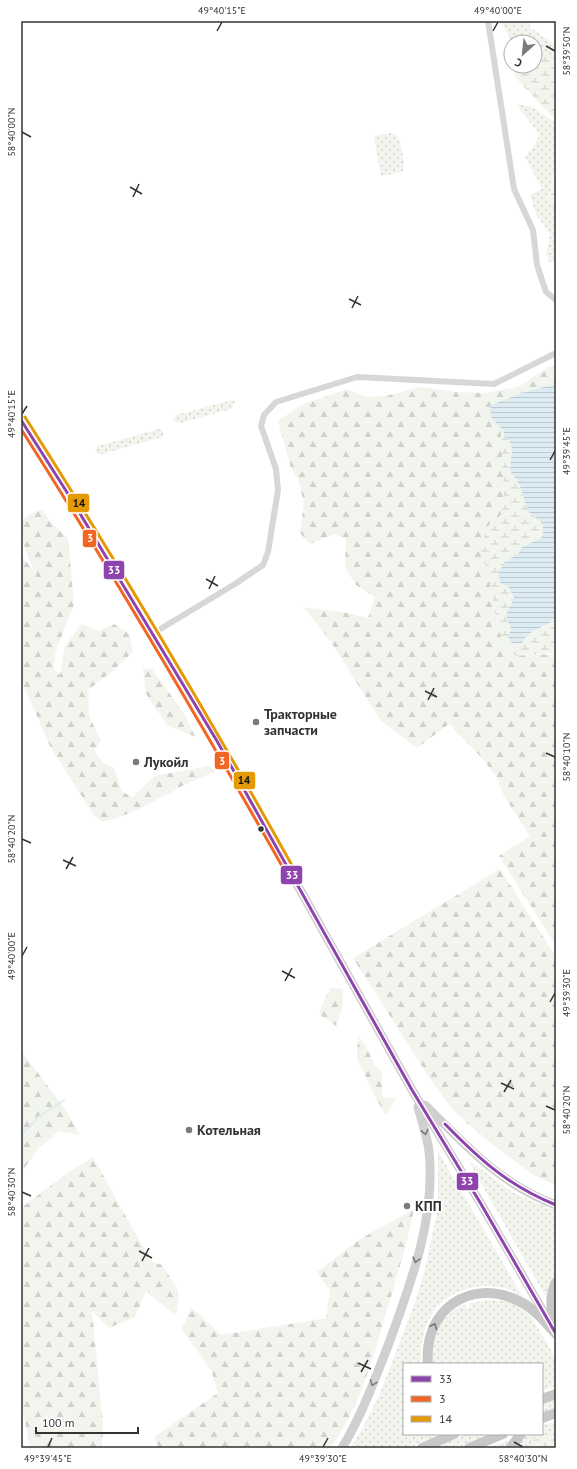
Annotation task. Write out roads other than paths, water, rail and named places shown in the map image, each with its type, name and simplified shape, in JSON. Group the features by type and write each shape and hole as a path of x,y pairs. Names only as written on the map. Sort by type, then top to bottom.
{"highway":[{"path":"556,1282 551,1303 556,1333"},
{"path":"428,1363 427,1352 429,1339 438,1318 451,1304 468,1297 487,1293 497,1294 520,1301 535,1312 556,1333"},
{"path":"543,1399 556,1394"},
{"path":"543,1418 556,1413"},
{"path":"422,1448 452,1435"},
{"path":"469,1448 501,1435"},
{"path":"510,1448 520,1435"}],"main road":[{"path":"21,420 70,497 217,741 414,1094 481,1204 556,1333"},
{"path":"414,1094 489,1168 518,1187 556,1205"},
{"path":"342,1448 367,1400 399,1316 411,1280 426,1219 429,1194 429,1152 426,1133 414,1094"}],"street":[{"path":"488,21 514,189 533,230 537,265 546,292 556,300"},
{"path":"152,634 235,584 263,565 268,552 278,490 276,469 261,426 264,414 276,402 357,377 494,384 556,353"}],"waterway":[{"path":"21,1133 31,1126 38,1117 64,1100"}],"place":[{"name":"Тракторные запчасти","path":"256,722"},
{"name":"Лукойл","path":"136,762"},
{"name":"Котельная","path":"189,1130"},
{"name":"КПП","path":"407,1206"}]}
